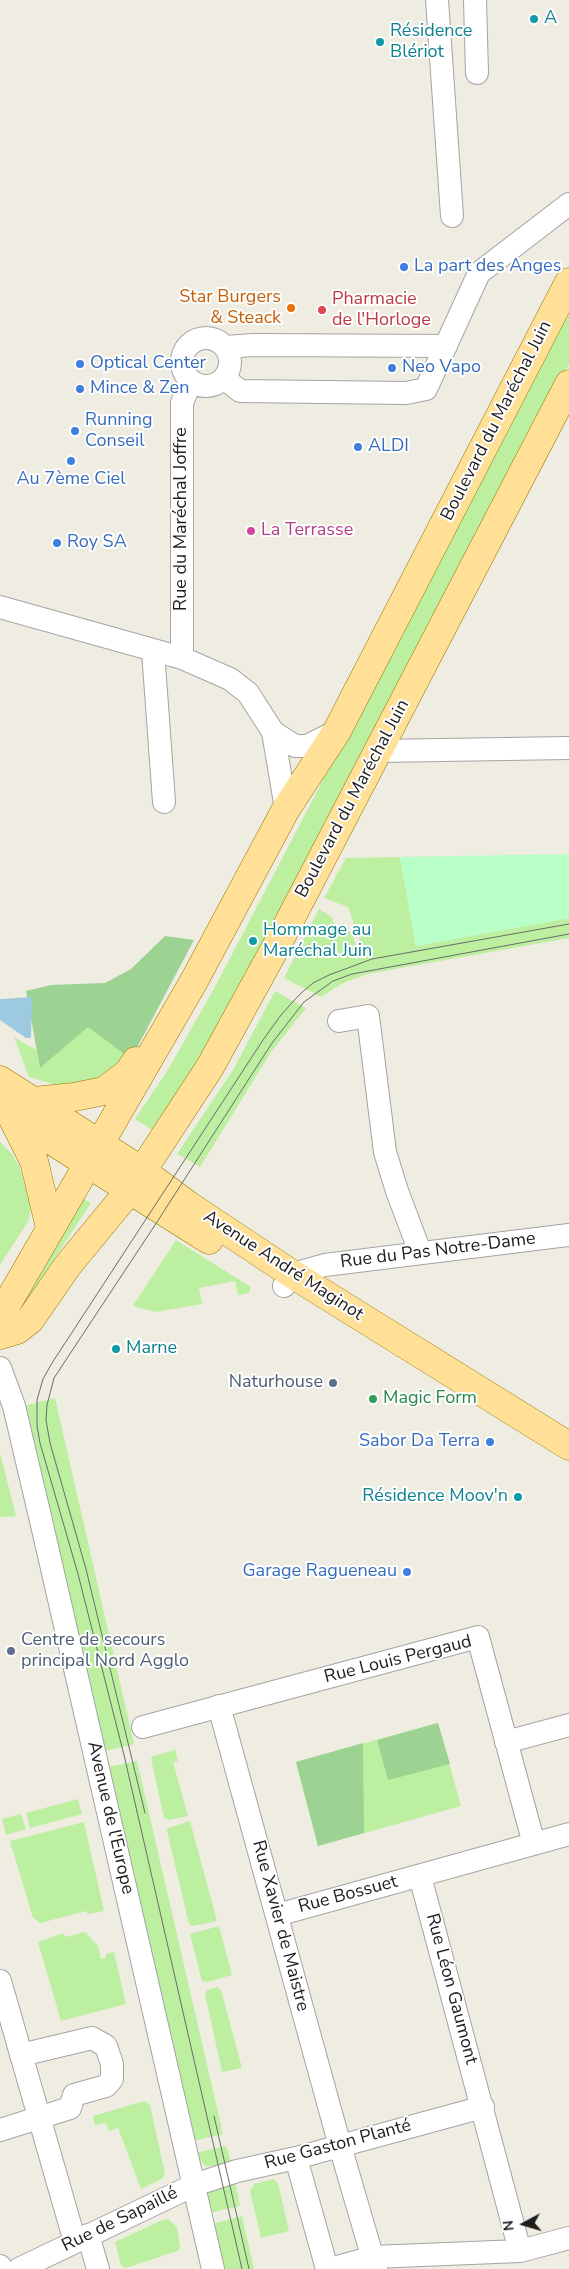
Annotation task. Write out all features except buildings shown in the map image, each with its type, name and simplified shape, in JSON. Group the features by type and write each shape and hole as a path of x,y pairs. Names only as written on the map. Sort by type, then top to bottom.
{"main road":[{"name":"Boulevard du Maréchal Juin","path":"115,1168 130,1118 184,1016 194,981 286,809 337,731 566,297"},
{"name":"Boulevard du Maréchal Juin","path":"115,1168 210,1067 231,1032 379,752 569,384"},
{"name":"Boulevard du Maréchal Juin","path":"34,1100 74,1097 104,1091 128,1073 173,1004 194,981"},
{"name":"Avenue André Maginot","path":"0,1080 34,1100 115,1168"},
{"name":"Avenue André Maginot","path":"6,1111 188,1205 288,1280 569,1463"},
{"name":"Avenue André Maginot","path":"6,1111 34,1161 50,1228"},
{"path":"0,1311 4,1308 50,1228 115,1168"},
{"path":"0,1336 17,1330 30,1320 68,1266 115,1168"},
{"name":"Avenue André Maginot","path":"288,1280 569,1446"}],"street":[{"path":"438,0 452,216"},
{"path":"475,0 478,73"},
{"path":"224,378 240,392 406,392 426,389 479,273 569,204"},
{"path":"204,338 212,339 225,348 230,362 229,370 224,378 213,386 205,386 191,381 186,375 182,360 189,345 204,338"},
{"path":"225,348 254,345 446,346"},
{"name":"Rue du Maréchal Joffre","path":"182,658 182,403 191,381"},
{"path":"0,607 154,652 182,658 230,679 248,693 273,732 286,809"},
{"path":"154,652 164,802"},
{"path":"273,732 295,746 308,746 337,731"},
{"path":"379,752 569,748"},
{"path":"339,1021 368,1016 385,1152 397,1191 420,1252"},
{"name":"Rue du Pas Notre-Dame","path":"288,1280 325,1265 569,1235"},
{"name":"Avenue de l'Europe","path":"0,1368 14,1406 213,2269"},
{"name":"Rue Louis Pergaud","path":"143,1727 478,1638 534,1844"},
{"name":"Rue Xavier de Maistre","path":"219,1706 374,2263"},
{"path":"506,1742 569,1725"},
{"path":"420,1876 569,1834"},
{"name":"Rue Bossuet","path":"277,1915 420,1876"},
{"name":"Rue Léon Gaumont","path":"420,1876 483,2106 520,2251"},
{"path":"0,1981 39,2119 81,2238 98,2269"},
{"path":"0,2130 70,2108 74,2095 106,2086 112,2079 112,2064 106,2046 92,2038 21,2055"},
{"name":"Rue Gaston Planté","path":"194,2185 237,2171 296,2158 483,2106"},
{"path":"296,2158 328,2269 374,2263 520,2251 569,2238"},
{"name":"Rue de Sapaillé","path":"19,2269 194,2185"}],"green space":[{"path":"566,314 569,316 569,364 224,1026 155,1132 135,1119 169,1068 215,987"},
{"path":"569,854 569,918 416,946 400,857"},
{"path":"400,857 416,946 569,918 569,938 367,974 341,984 321,997 284,978 319,909 332,917 335,931 352,932 356,946 361,944 348,907 324,898 346,858"},
{"path":"165,936 194,940 131,1059 88,1027 40,1068 26,991 51,985 105,983 131,969"},
{"path":"275,991 306,1008 271,1052 200,1167 177,1154 233,1070"},
{"path":"88,1026 131,1059 108,1077 60,1086 29,1077 14,1037 36,1050 40,1067"},
{"path":"0,1142 12,1154 20,1168 31,1208 29,1220 0,1265"},
{"path":"81,1197 91,1203 27,1300 23,1301"},
{"path":"176,1240 251,1287 249,1293 238,1295 235,1281 199,1288 202,1304 155,1312 133,1306"},
{"path":"55,1398 134,1744 105,1751 24,1406"},
{"path":"0,1453 16,1516 0,1517"},
{"path":"438,1723 461,1806 318,1846 296,1762"},
{"path":"438,1723 450,1764 388,1780 377,1740"},
{"path":"363,1743 364,1833 318,1846 296,1762"},
{"path":"175,1750 178,1761 173,1762 188,1816 169,1820 164,1818 151,1759 153,1756"},
{"path":"137,1761 223,2134 194,2141 108,1767"},
{"path":"78,1799 82,1814 30,1828 26,1813"},
{"path":"21,1814 26,1829 6,1835 2,1819"},
{"path":"190,1821 217,1921 193,1926 189,1924 167,1831 168,1828"},
{"path":"84,1822 104,1911 88,1914 86,1911 40,1923 33,1918 10,1841"},
{"path":"219,1926 232,1975 207,1982 202,1981 190,1934"},
{"path":"85,1932 98,1946 101,1959 106,1958 106,1954 114,1952 126,2004 61,2021 38,1942 63,1933 65,1937"},
{"path":"218,1987 221,1990 242,2068 222,2072 205,1994 207,1990"},
{"path":"144,2101 150,2105 165,2174 162,2179 141,2189 118,2128 109,2131 106,2123 95,2125 93,2116"},
{"path":"226,2146 231,2162 214,2166 205,2166 195,2153"},
{"path":"273,2179 278,2183 289,2231 261,2238 250,2191 254,2184"},
{"path":"235,2181 240,2206 209,2213 207,2197 209,2192 213,2188"},
{"path":"242,2216 254,2269 223,2269 212,2224"},
{"path":"168,2219 177,2227 180,2248 177,2251 126,2268 121,2265 115,2242"}],"water":[{"path":"32,997 31,1038 26,1038 0,1020 0,999"}],"tram line":[{"path":"242,2269 124,1755 78,1574 40,1443 37,1426 37,1400 43,1379 52,1363 263,1040 281,1015 299,995 313,983 329,975 372,959 569,924"},
{"path":"145,1813 86,1569 50,1443 46,1420 47,1405 54,1378 272,1043 304,1002 333,981 352,974 569,934"},
{"path":"214,2116 249,2269"}],"place":[{"name":"A","path":"534,19"},
{"name":"Résidence Blériot","path":"380,42"},
{"name":"La part des Anges","path":"404,267"},
{"name":"Star Burgers & Steack","path":"291,308"},
{"name":"Pharmacie de l'Horloge","path":"322,310"},
{"name":"Optical Center","path":"80,364"},
{"name":"Neo Vapo","path":"392,368"},
{"name":"Mince & Zen","path":"80,389"},
{"name":"Running Conseil","path":"75,431"},
{"name":"ALDI","path":"358,447"},
{"name":"Au 7ème Ciel","path":"71,461"},
{"name":"La Terrasse","path":"251,531"},
{"name":"Roy SA","path":"57,543"},
{"name":"Hommage au Maréchal Juin","path":"253,941"},
{"name":"Marne","path":"116,1349"},
{"name":"Naturhouse","path":"333,1383"},
{"name":"Magic Form","path":"373,1399"},
{"name":"Sabor Da Terra","path":"490,1442"},
{"name":"Résidence Moov'n","path":"518,1497"},
{"name":"Garage Ragueneau","path":"407,1572"},
{"name":"Centre de secours principal Nord Agglo","path":"11,1651"}]}
